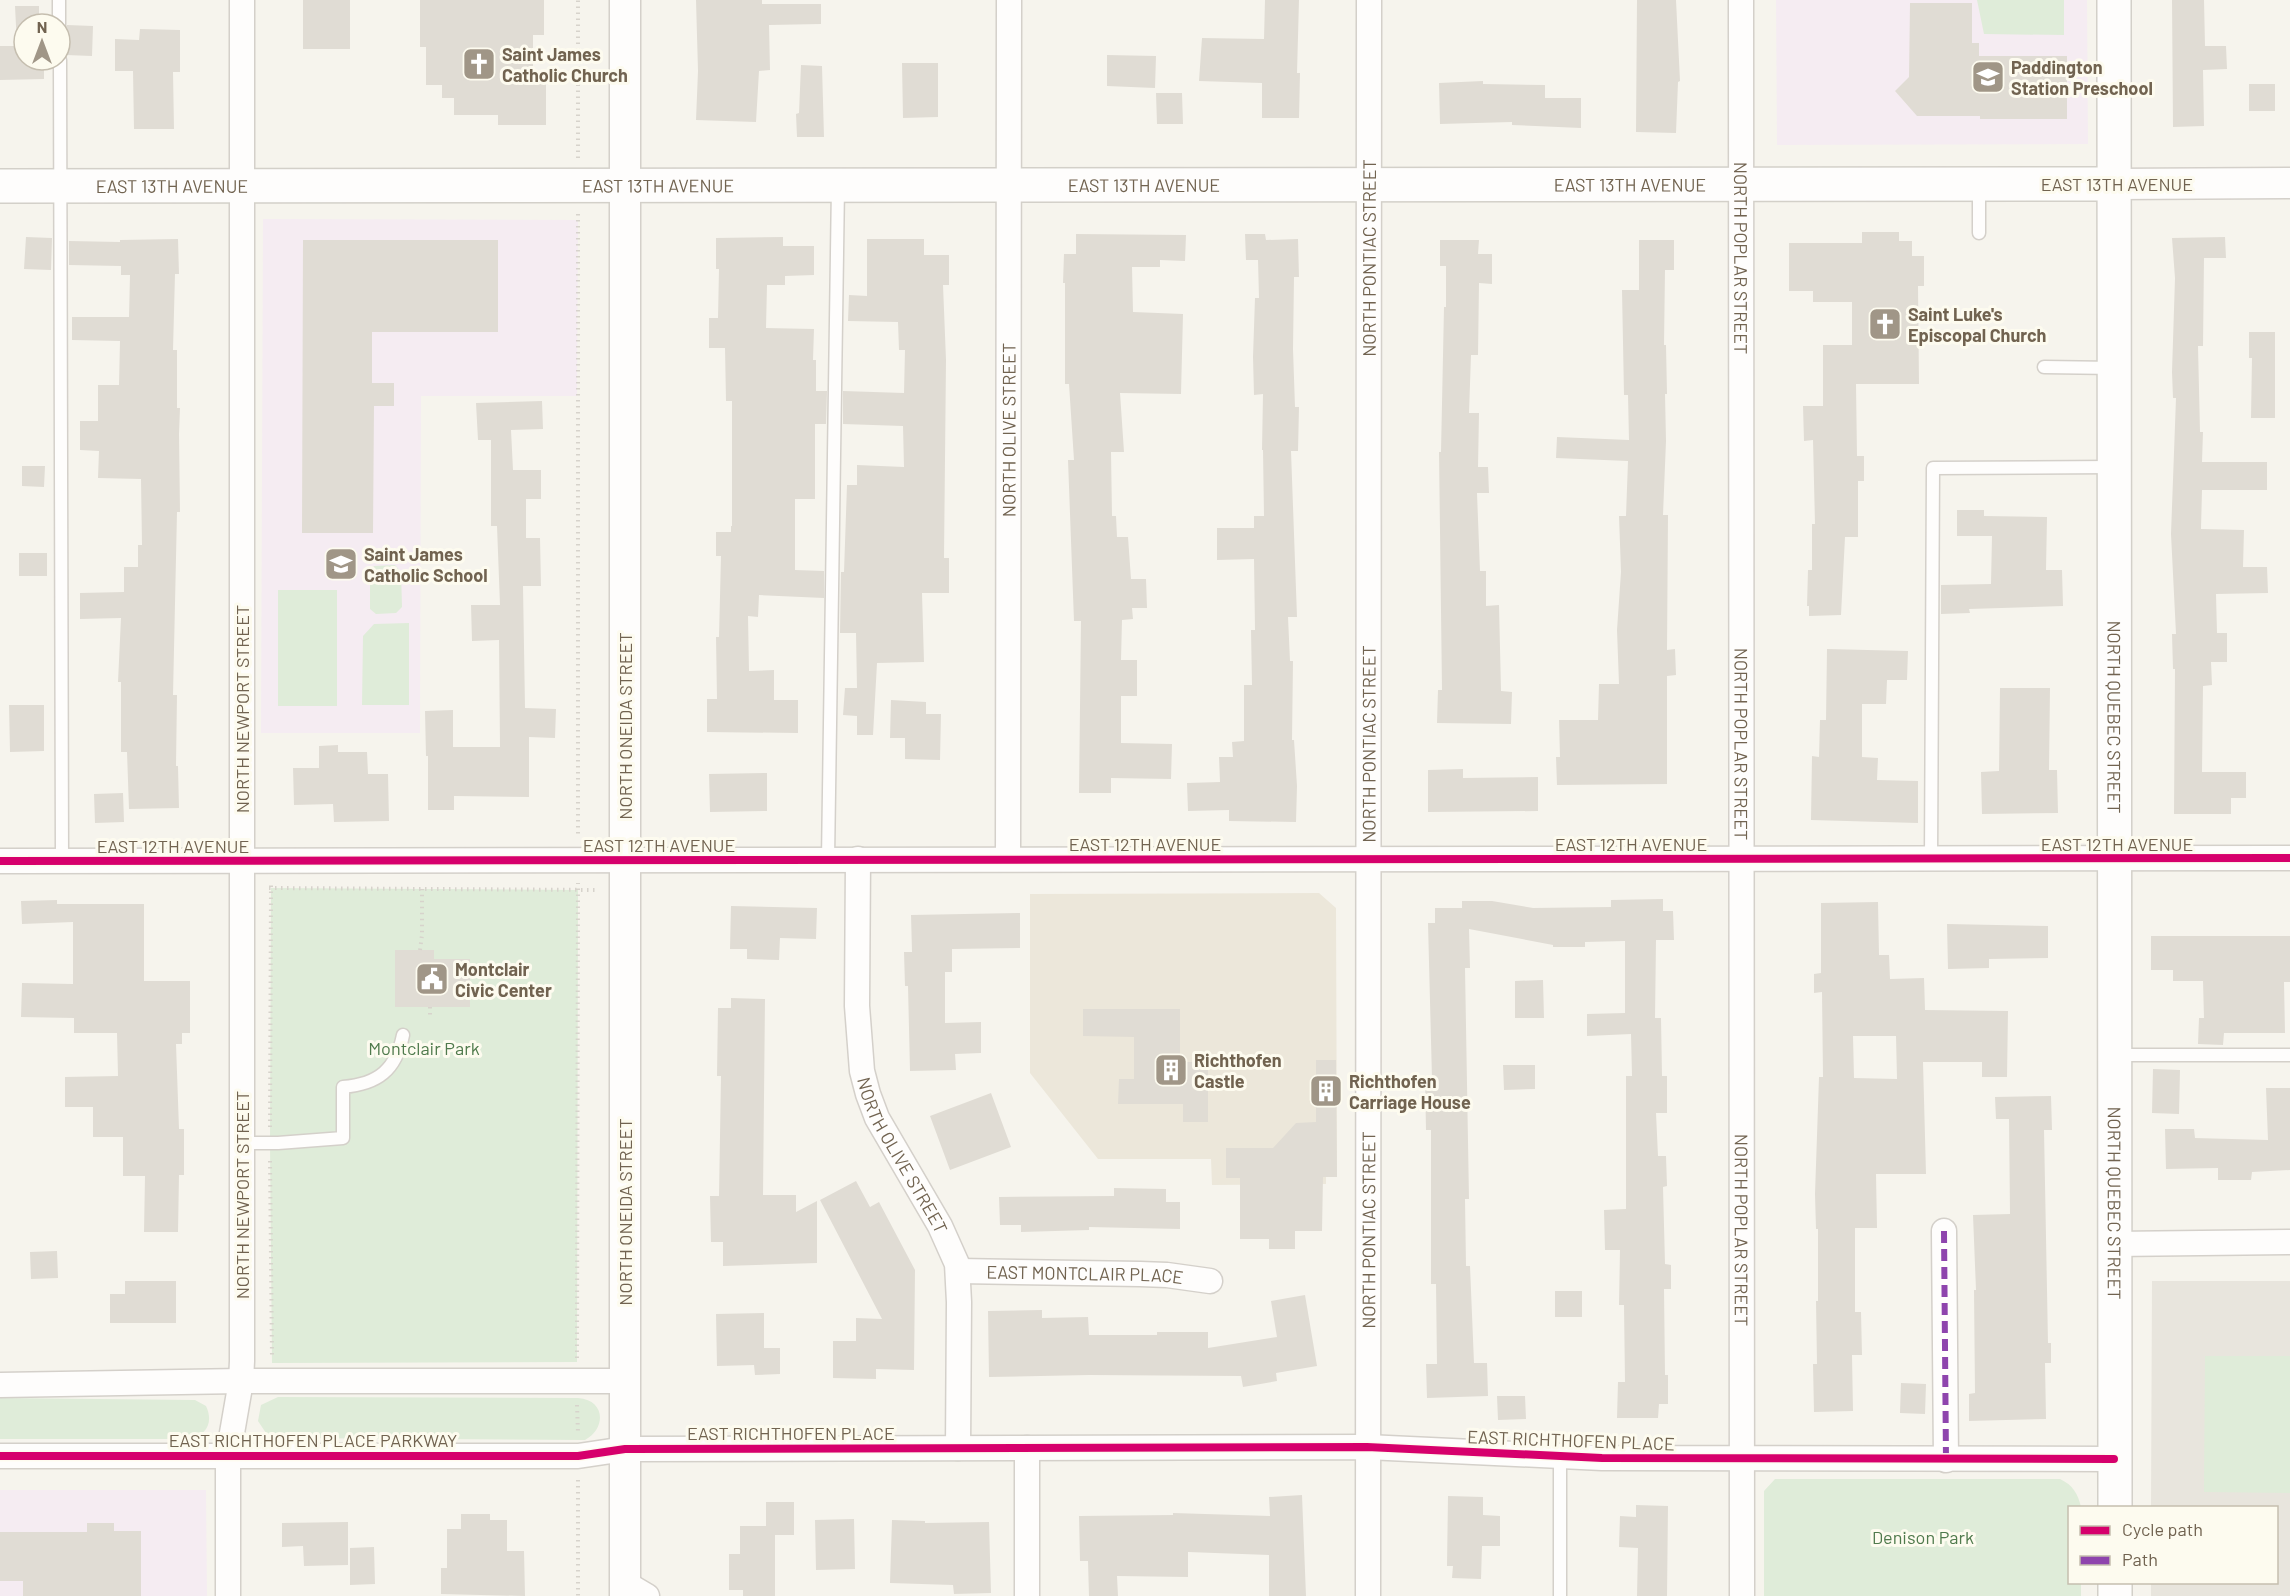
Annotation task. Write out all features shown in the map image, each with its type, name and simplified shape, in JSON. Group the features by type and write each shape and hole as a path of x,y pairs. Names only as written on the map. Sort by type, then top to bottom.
{"main road":[{"name":"NORTH QUEBEC STREET","path":"2114,0 2115,1506"},
{"name":"EAST 13TH AVENUE","path":"0,186 2114,184"}],"street":[{"name":"NORTH NEWPORT STREET","path":"228,1596 228,1456 241,1381 242,0"},
{"name":"NORTH ONEIDA STREET","path":"625,0 625,1449 632,1592"},
{"name":"NORTH OLIVE STREET","path":"1008,859 1009,0"},
{"name":"NORTH PONTIAC STREET","path":"1368,1596 1369,0"},
{"name":"NORTH POPLAR STREET","path":"1741,0 1742,1596"},
{"name":"EAST 13TH AVENUE","path":"2114,184 2290,183"},
{"name":"EAST 12TH AVENUE","path":"0,861 2290,858"},
{"name":"NORTH OLIVE STREET","path":"858,859 860,1058 866,1087 884,1131 949,1242 959,1271 958,1448"},
{"path":"1944,1231 1946,1460"},
{"path":"2114,1244 2290,1242"},
{"name":"EAST MONTCLAIR PLACE","path":"959,1271 1149,1274 1210,1281"},
{"path":"0,1385 241,1381 625,1381"},
{"name":"EAST RICHTHOFEN PLACE","path":"625,1449 1367,1447 1560,1457 2114,1459"},
{"path":"1027,1448 1027,1596"},
{"name":"EAST RICHTHOFEN PLACE PARKWAY","path":"0,1456 578,1456 625,1449"}],"lane":[{"path":"60,72 63,861"},
{"path":"1979,185 1979,234"},
{"path":"828,859 838,186"},
{"path":"2044,367 2115,368"},
{"path":"1931,859 1933,468 2115,467"},
{"path":"242,1143 343,1138 343,1087 364,1084 378,1078 396,1056 403,1035"},
{"path":"2114,1055 2290,1055"},
{"path":"1560,1457 1560,1596"}],"path":[{"path":"578,0 578,145"},
{"path":"242,887 626,890"},
{"path":"420,950 422,889"},
{"path":"430,1007 430,1019"}],"shaded area":[{"path":"1776,0 2087,0 2088,144 1777,145"},
{"name":"Saint James Catholic School","path":"263,219 578,220 577,396 421,396 420,733 261,733"},
{"path":"1319,893 1336,908 1337,1177 1326,1177 1326,1184 1212,1185 1211,1159 1098,1159 1030,1073 1030,894"},
{"path":"2152,1281 2290,1281 2290,1596 2151,1596 2151,1584 2278,1584 2278,1506 2151,1506"},
{"path":"0,1490 206,1490 207,1596 0,1596"}],"green space":[{"path":"1977,0 2064,0 2064,35 1984,34"},
{"path":"395,565 401,572 402,607 396,613 376,614 370,609 370,572 374,566"},
{"path":"278,590 337,590 337,706 278,706"},
{"path":"409,623 409,705 362,705 363,636 374,624"},
{"name":"Montclair Park","path":"271,888 578,890 577,1362 272,1363"},
{"path":"2205,1356 2290,1356 2290,1493 2204,1492"},
{"path":"278,1397 578,1398 594,1404 600,1416 597,1429 585,1440 284,1438 266,1433 258,1421 261,1405"},
{"path":"0,1398 195,1400 206,1406 209,1423 204,1432 189,1439 0,1439"},
{"name":"Denison Park","path":"1775,1479 2060,1479 2074,1490 2081,1506 2068,1506 2068,1584 2081,1584 2081,1596 1764,1596 1764,1491"}],"building":[{"path":"303,0 350,0 350,49 303,49"},
{"name":"Saint James Catholic Church","path":"420,0 544,0 544,35 533,35 533,81 546,81 546,125 498,125 498,115 454,115 454,98 442,98 442,85 426,85 426,47 420,47"},
{"path":"696,0 762,0 762,4 821,4 821,24 769,25 770,70 759,71 756,122 696,120 698,71"},
{"path":"1265,0 1299,0 1297,73 1300,73 1299,118 1262,118 1262,83 1199,81 1202,38 1264,39"},
{"path":"1637,0 1676,0 1680,81 1678,82 1676,133 1636,132"},
{"path":"2172,0 2204,0 2205,46 2226,46 2227,69 2203,70 2204,126 2173,127"},
{"path":"1910,3 1972,3 1972,43 1979,43 1979,56 2067,56 2067,119 1917,116 1895,91 1909,77"},
{"path":"15,6 39,6 39,12 15,12"},
{"path":"72,25 93,26 92,56 72,55"},
{"path":"140,29 180,30 180,72 173,72 174,129 134,129 133,71 115,71 115,39 139,40"},
{"path":"0,46 12,46 12,72 44,72 44,79 0,80"},
{"path":"1107,55 1156,56 1155,88 1107,86"},
{"path":"902,63 938,63 938,117 903,118"},
{"path":"801,65 822,66 824,137 797,137 796,114 799,113"},
{"path":"1483,81 1483,84 1545,85 1545,98 1581,98 1581,128 1512,125 1512,122 1440,124 1439,83"},
{"path":"2249,84 2275,84 2275,111 2249,111"},
{"path":"1156,93 1182,93 1183,124 1157,124"},
{"path":"1862,232 1899,232 1899,241 1912,241 1912,256 1924,256 1924,286 1918,286 1919,384 1856,384 1857,456 1864,456 1864,481 1858,481 1858,537 1845,537 1841,615 1809,616 1808,570 1812,570 1812,524 1815,524 1813,440 1804,441 1803,406 1823,406 1823,345 1852,345 1852,302 1813,302 1813,291 1789,291 1789,243 1862,243"},
{"path":"1076,234 1186,235 1185,261 1160,260 1160,267 1132,267 1133,312 1183,314 1181,394 1120,393 1124,452 1111,452 1112,516 1116,516 1117,537 1128,537 1131,579 1146,579 1147,608 1132,608 1133,619 1122,620 1121,660 1137,660 1137,696 1121,696 1121,743 1172,744 1171,779 1111,778 1111,793 1079,793 1081,621 1074,621 1068,460 1074,460 1069,384 1065,384 1065,283 1063,283 1064,254 1076,254"},
{"path":"1245,234 1265,234 1266,240 1298,239 1299,277 1294,277 1293,349 1295,407 1299,407 1298,451 1291,451 1297,617 1288,617 1290,661 1293,661 1292,740 1294,740 1297,786 1296,822 1229,821 1229,810 1188,811 1187,783 1220,782 1219,757 1233,757 1232,742 1244,741 1244,685 1252,685 1251,630 1255,630 1254,559 1217,560 1217,528 1254,528 1254,516 1264,516 1263,394 1254,395 1253,357 1255,298 1259,298 1258,260 1246,260"},
{"path":"26,237 52,238 51,270 24,269"},
{"path":"783,237 783,246 814,246 814,275 785,276 785,285 767,285 766,328 814,329 813,360 816,360 816,391 827,391 826,424 815,424 815,499 795,499 795,570 824,571 824,598 759,595 758,617 748,616 749,671 774,670 774,700 798,700 798,733 707,732 707,699 717,699 716,637 719,637 721,556 716,556 716,532 731,532 732,526 732,401 726,401 725,348 709,348 709,318 718,318 719,269 716,269 716,238"},
{"path":"2225,237 2226,258 2204,258 2203,346 2198,346 2200,432 2203,432 2202,462 2267,462 2267,490 2202,490 2201,529 2244,530 2243,567 2267,567 2268,593 2216,594 2217,633 2227,633 2227,662 2211,662 2212,685 2203,686 2202,772 2246,772 2246,798 2231,798 2231,814 2174,814 2175,669 2173,669 2172,634 2176,634 2171,534 2176,398 2173,398 2172,372 2175,278 2172,238"},
{"path":"178,239 179,274 175,274 173,350 177,350 177,408 180,408 180,512 177,512 173,695 177,695 176,766 178,766 179,808 129,809 127,752 121,752 121,682 118,682 121,618 80,619 80,593 124,592 124,567 138,567 138,545 142,545 141,479 98,478 99,451 80,450 80,421 98,421 98,385 119,385 120,341 72,340 72,317 129,317 130,275 121,275 121,266 69,265 69,241 120,242 120,240"},
{"path":"867,239 924,239 924,255 949,255 949,285 943,285 946,360 944,558 949,558 949,593 922,593 924,662 877,663 873,735 857,735 857,716 843,715 845,688 857,688 856,633 840,633 841,572 844,572 847,485 857,485 857,465 904,467 903,426 843,424 843,391 904,393 905,350 899,350 898,322 848,321 849,295 867,296"},
{"path":"303,240 498,240 498,332 372,332 372,383 394,383 394,406 374,406 373,533 302,533"},
{"path":"1440,240 1479,240 1478,254 1492,254 1492,284 1479,283 1478,355 1471,355 1469,413 1479,413 1478,467 1488,467 1489,493 1477,493 1480,571 1486,571 1486,606 1499,605 1501,691 1512,692 1511,724 1437,723 1438,690 1442,690 1439,452 1441,452 1444,307 1446,307 1446,266 1440,266"},
{"path":"1639,240 1674,240 1674,270 1665,270 1664,345 1666,345 1667,394 1665,394 1663,515 1668,515 1667,650 1675,649 1676,675 1667,676 1667,784 1557,785 1556,757 1560,757 1559,720 1598,720 1599,684 1619,684 1617,630 1621,572 1619,516 1626,516 1628,461 1556,458 1557,437 1629,440 1628,395 1624,395 1622,290 1639,290"},
{"path":"2249,332 2275,332 2275,418 2251,418 2252,358 2249,358"},
{"path":"542,401 543,429 511,430 513,470 541,470 541,499 526,499 526,538 540,538 541,586 523,586 525,708 556,709 555,738 529,737 529,797 454,796 454,810 428,810 425,711 453,710 453,747 500,747 499,640 472,641 471,605 500,605 497,526 491,526 491,440 478,440 476,403"},
{"path":"22,466 45,466 44,487 22,486"},
{"path":"1957,510 1984,510 1984,516 2047,517 2046,570 2062,570 2063,606 1969,609 1970,613 1941,614 1941,585 1991,584 1992,536 1957,536"},
{"path":"19,553 47,553 47,576 19,576"},
{"path":"1827,649 1908,651 1907,680 1887,680 1886,704 1862,704 1862,757 1878,758 1877,780 1918,781 1918,823 1811,820 1812,756 1819,757 1820,720 1826,720"},
{"path":"2000,688 2050,688 2049,770 2057,770 2058,813 1982,814 1981,772 1999,771"},
{"path":"891,700 926,702 926,714 941,714 940,760 905,759 905,738 890,738"},
{"path":"9,705 44,705 44,751 10,752"},
{"path":"338,745 338,752 367,752 368,774 388,774 389,821 334,822 333,804 294,805 293,768 319,768 319,746"},
{"path":"1463,769 1463,778 1538,777 1538,811 1428,812 1428,770"},
{"path":"767,773 767,811 710,812 709,774"},
{"path":"123,793 124,822 95,823 94,794"},
{"path":"1663,899 1663,911 1673,911 1674,940 1656,940 1655,1018 1661,1018 1662,1076 1667,1076 1667,1113 1656,1113 1658,1156 1666,1156 1667,1186 1663,1187 1665,1264 1671,1265 1671,1289 1664,1289 1665,1375 1668,1375 1668,1404 1659,1404 1658,1418 1617,1418 1618,1382 1625,1382 1624,1305 1619,1305 1620,1250 1605,1250 1604,1210 1626,1209 1626,1076 1632,1076 1631,1034 1587,1036 1587,1014 1625,1013 1625,941 1585,942 1585,947 1553,947 1553,945 1469,929 1470,968 1465,968 1469,1199 1465,1199 1466,1266 1470,1266 1474,1363 1487,1363 1488,1396 1427,1398 1426,1364 1437,1364 1436,1284 1431,1284 1431,1130 1426,1130 1425,1079 1432,1079 1428,923 1435,923 1435,908 1462,908 1462,901 1492,901 1533,908 1611,907 1611,900"},
{"path":"57,900 57,904 144,904 144,981 190,981 190,1033 182,1033 182,1044 176,1044 179,1129 184,1129 184,1175 179,1175 178,1232 144,1232 145,1176 123,1176 123,1137 93,1137 93,1107 65,1107 65,1077 118,1076 117,1033 74,1033 74,1018 21,1017 22,983 73,984 73,922 22,924 21,901"},
{"path":"1878,902 1879,955 1889,955 1890,979 1924,978 1925,1010 2008,1011 2007,1077 1982,1077 1982,1062 1923,1062 1926,1174 1876,1174 1877,1228 1855,1228 1855,1312 1861,1312 1862,1355 1852,1355 1853,1411 1814,1412 1813,1364 1817,1364 1816,1301 1818,1301 1818,1229 1816,1229 1815,1194 1819,1077 1823,1077 1822,992 1814,993 1814,974 1821,973 1821,903","holes":["1853,1036 1896,1036 1897,1079 1854,1078"]},
{"path":"731,906 817,908 816,939 780,938 779,960 747,959 747,949 730,949"},
{"path":"1020,913 1020,948 952,949 952,972 945,972 945,1023 981,1022 981,1053 955,1054 956,1070 910,1071 908,986 905,986 904,952 912,952 911,915"},
{"path":"1947,924 2048,926 2048,958 1989,959 1989,968 1948,969"},
{"path":"2151,936 2290,936 2290,982 2284,982 2285,1033 2224,1033 2223,1045 2198,1044 2199,1018 2204,1018 2203,981 2173,981 2173,970 2151,970"},
{"name":"Montclair Civic Center","path":"395,950 434,950 434,959 470,959 470,1007 395,1007"},
{"path":"1543,980 1544,1018 1515,1018 1515,981"},
{"path":"731,998 765,999 763,1195 796,1195 796,1212 817,1201 817,1263 723,1266 723,1242 711,1242 710,1196 719,1196 721,1076 717,1076 718,1008 731,1008"},
{"name":"Richthofen Castle","path":"1083,1009 1180,1009 1180,1062 1208,1062 1208,1122 1183,1122 1183,1104 1118,1104 1119,1079 1134,1079 1134,1037 1083,1036"},
{"path":"1316,1060 1336,1060 1337,1177 1323,1177 1322,1231 1295,1231 1295,1249 1269,1249 1269,1239 1240,1239 1240,1178 1226,1178 1226,1148 1273,1148 1296,1123 1316,1122"},
{"path":"1503,1065 1535,1065 1535,1089 1504,1090"},
{"path":"2153,1069 2180,1070 2179,1114 2152,1113"},
{"path":"2266,1088 2290,1088 2290,1170 2252,1172 2251,1180 2218,1180 2218,1168 2166,1169 2165,1129 2194,1129 2195,1138 2268,1140"},
{"path":"991,1093 1011,1147 950,1170 930,1116"},
{"path":"2051,1096 2052,1130 2044,1130 2048,1343 2051,1343 2051,1363 2045,1363 2046,1419 1969,1421 1969,1394 1975,1393 1974,1290 1976,1290 1973,1215 2010,1214 2009,1119 1996,1119 1995,1097"},
{"path":"856,1181 870,1207 879,1202 915,1270 914,1370 876,1369 876,1379 833,1378 833,1341 856,1341 856,1318 882,1319 820,1200"},
{"path":"1114,1188 1166,1189 1166,1202 1180,1202 1180,1229 1089,1227 1089,1230 1021,1232 1021,1225 1000,1225 999,1197 1114,1196"},
{"path":"57,1251 58,1278 31,1279 30,1252"},
{"path":"125,1281 176,1281 176,1323 110,1323 110,1294 125,1294"},
{"path":"1555,1291 1582,1291 1582,1317 1555,1317"},
{"path":"1305,1295 1317,1366 1276,1373 1277,1381 1243,1387 1241,1376 989,1377 988,1311 1042,1310 1042,1318 1088,1317 1089,1335 1208,1332 1208,1348 1277,1337 1271,1301"},
{"path":"764,1313 764,1348 780,1348 780,1374 755,1375 754,1365 717,1366 716,1314"},
{"path":"1901,1383 1926,1384 1925,1414 1900,1413"},
{"path":"1497,1396 1525,1396 1526,1419 1498,1420"},
{"path":"1302,1495 1306,1596 1269,1596 1269,1555 1188,1552 1188,1577 1117,1576 1118,1596 1089,1596 1088,1561 1080,1561 1079,1516 1173,1515 1173,1513 1270,1516 1269,1497"},
{"path":"1448,1496 1483,1497 1483,1515 1500,1516 1500,1546 1482,1546 1481,1579 1452,1578 1453,1566 1447,1566"},
{"path":"766,1502 794,1502 794,1535 775,1535 775,1596 743,1596 743,1590 729,1590 729,1554 740,1554 740,1526 766,1526"},
{"path":"1636,1505 1668,1506 1667,1596 1637,1596 1638,1548 1619,1547 1620,1516 1636,1517"},
{"path":"461,1514 490,1514 490,1520 507,1520 507,1551 524,1551 525,1596 441,1594 441,1568 447,1568 447,1529 461,1529"},
{"path":"854,1519 855,1569 816,1570 815,1520"},
{"path":"892,1520 925,1521 925,1523 989,1522 991,1593 954,1594 953,1585 890,1583"},
{"path":"348,1522 348,1565 304,1566 303,1546 282,1547 282,1523"},
{"path":"87,1523 114,1523 114,1531 141,1531 141,1596 23,1596 23,1581 0,1581 0,1532 87,1532"},
{"path":"374,1547 375,1584 350,1585 350,1548"}],"marked path":[{"path":"1944,1231 1946,1460"}],"cycle path":[{"path":"0,861 2290,858"},
{"path":"0,1456 578,1456 625,1449 1367,1447 1602,1458 2114,1459"}],"place":[{"name":"Saint James Catholic Church","path":"479,64"},
{"name":"Paddington Station Preschool","path":"1988,77"},
{"name":"Saint Luke's Episcopal Church","path":"1885,324"},
{"name":"Saint James Catholic School","path":"341,564"},
{"name":"Montclair Civic Center","path":"432,979"},
{"name":"Richthofen Castle","path":"1171,1070"},
{"name":"Richthofen Carriage House","path":"1326,1091"}]}
